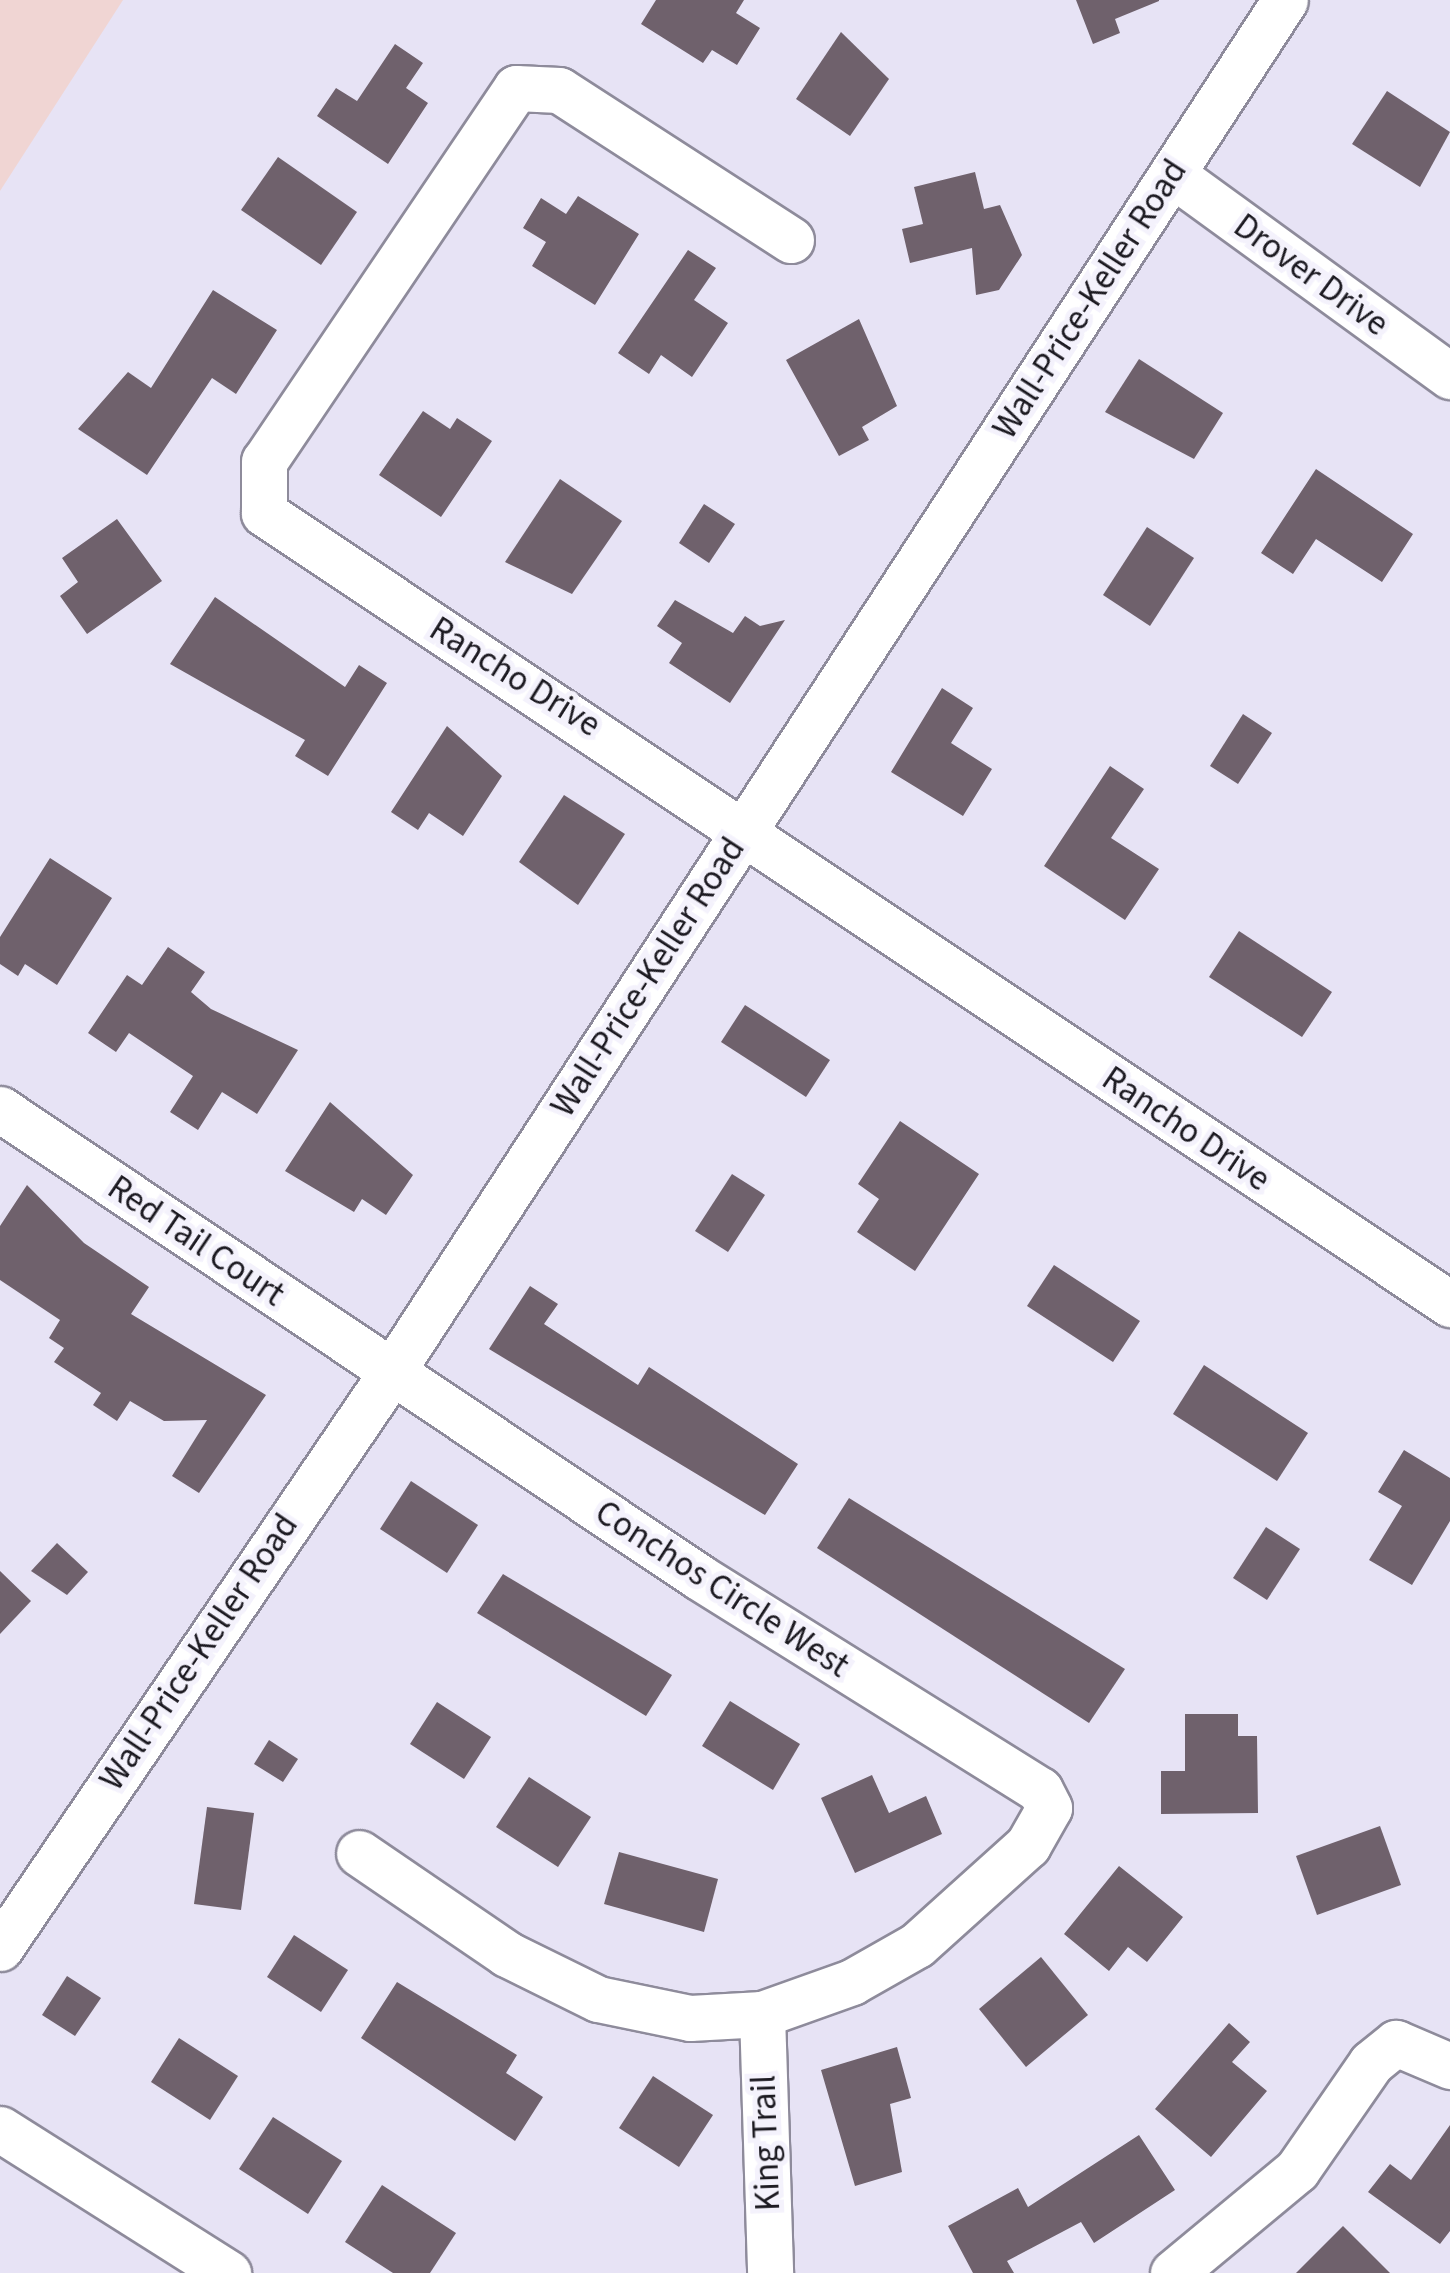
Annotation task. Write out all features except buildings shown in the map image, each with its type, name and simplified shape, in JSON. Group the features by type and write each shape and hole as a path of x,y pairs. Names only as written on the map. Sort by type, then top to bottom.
{"street":[{"name":"Wall-Price-Keller Road","path":"0,1948 391,1373 1285,0"},
{"name":"Rancho Drive","path":"791,240 559,90 516,88 264,460 258,488 264,513 286,532 621,743 741,834 1450,1304"},
{"name":"Drover Drive","path":"1172,174 1450,376"},
{"name":"Red Tail Court","path":"0,1109 391,1373"},
{"name":"Conchos Circle West","path":"391,1373 1040,1790 1049,1808 1028,1844 918,1945 852,1982 762,2014"},
{"path":"358,1853 507,1954 598,1999 690,2018 762,2014"},
{"name":"King Trail","path":"762,2014 770,2273"},
{"path":"1173,2273 1296,2170 1371,2063 1396,2043 1450,2066"},
{"path":"0,2129 228,2273"}],"shaded area":[{"path":"0,0 123,0 0,191"}]}
